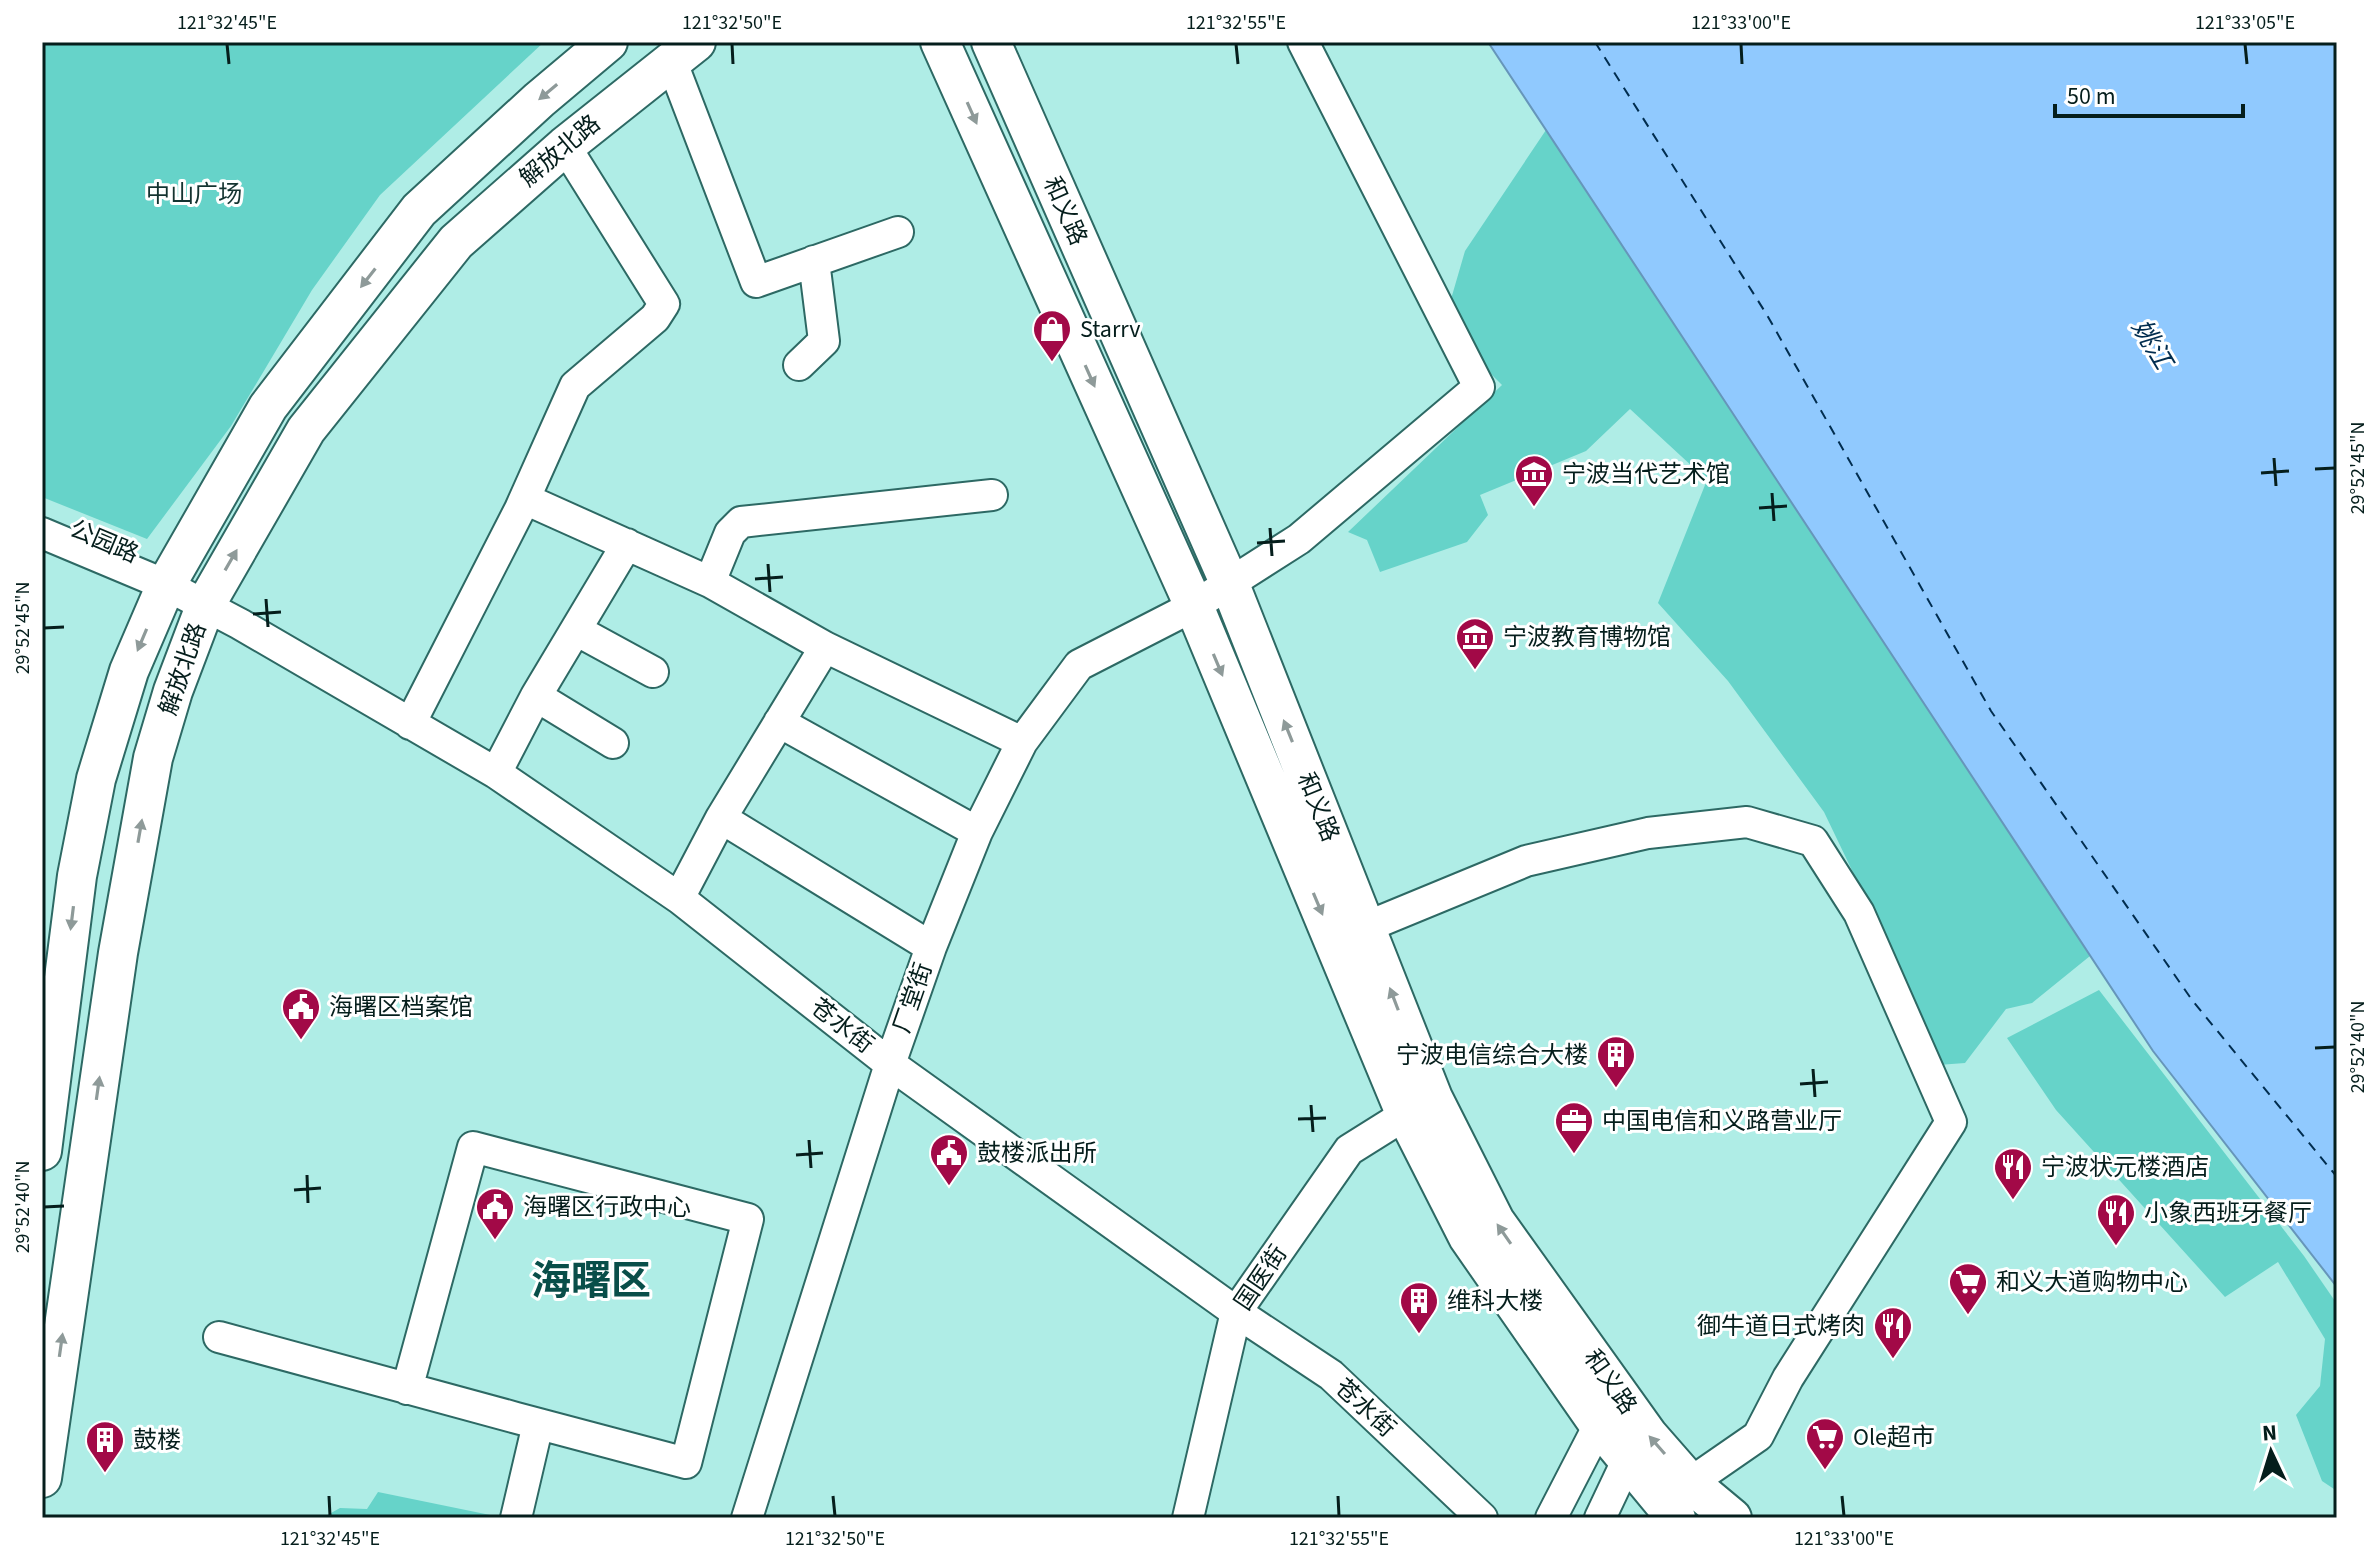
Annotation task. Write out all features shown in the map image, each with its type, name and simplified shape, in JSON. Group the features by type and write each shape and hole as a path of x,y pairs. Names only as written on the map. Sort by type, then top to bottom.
{"main road":[{"name":"解放北路","path":"42,1151 77,876 96,779 129,671 166,585 268,407 419,210 539,100 608,42"},
{"name":"和义路","path":"940,42 1419,1105 1495,1221 1648,1435 1690,1483 1732,1518"},
{"name":"和义路","path":"991,42 1229,582 1366,927 1419,1105 1468,1237 1599,1425 1676,1518"},
{"name":"解放北路","path":"42,1478 118,953 153,758 173,691 206,604 306,430 456,242 565,146 683,51"}],"street":[{"name":"厂堂街","path":"747,1518 890,1064 931,947 977,832 1022,742 1079,665 1194,606 1299,539 1479,387 1303,42"},
{"path":"683,51 756,282 898,232"},
{"path":"410,724 525,499 575,386 655,318 664,304 565,146"},
{"path":"799,365 824,341 814,261"},
{"path":"710,582 730,533 741,522 992,495"},
{"path":"525,499 710,582 825,647 1022,742"},
{"name":"公园路","path":"42,516 153,563 166,585"},
{"name":"公园路","path":"42,533 166,585"},
{"path":"496,773 536,696 627,544"},
{"name":"苍水街","path":"166,585 206,604 496,773 679,898 890,1064 1236,1312 1331,1375 1482,1518"},
{"path":"576,630 653,672"},
{"path":"679,898 721,818 825,647"},
{"path":"536,696 613,743"},
{"path":"779,722 977,832"},
{"path":"721,818 931,947"},
{"path":"1366,927 1526,861 1648,833 1747,822 1813,841 1859,913 1951,1122 1788,1378 1758,1436 1690,1483"},
{"name":"国医街","path":"1188,1518 1236,1312 1349,1150 1419,1105"},
{"path":"219,1337 407,1389 686,1463 748,1219 473,1147 407,1389"},
{"path":"516,1518 538,1424"},
{"path":"1551,1518 1599,1425"},
{"path":"1600,1518 1627,1461"}],"green space":[{"name":"中山广场","path":"42,42 544,42 380,195 312,290 231,426 147,539 42,497"},
{"path":"1546,130 2090,956 2032,1003 2006,1009 1965,1063 1938,1065 1884,937 1824,812 1728,681 1658,603 1707,480 1630,409 1586,451 1480,495 1488,515 1467,542 1380,572 1367,540 1348,532 1502,385 1463,346 1449,306 1465,251"},
{"path":"2099,990 2304,1256 2337,1304 2337,1491 2322,1481 2296,1415 2320,1386 2325,1339 2278,1262 2225,1297 2056,1110 2007,1038"},
{"path":"378,1492 495,1516 322,1518 340,1508 367,1509"}],"water":[{"name":"姚江","path":"1488,42 2337,42 2337,1287 2153,1051"}],"ferry route":[{"path":"1595,42 1767,315 1991,711 2192,1000 2337,1177"}],"place":[{"name":"Starrv","path":"1052,363"},
{"name":"宁波当代艺术馆","path":"1534,508"},
{"name":"宁波教育博物馆","path":"1475,671"},
{"name":"海曙区档案馆","path":"301,1041"},
{"name":"宁波电信综合大楼","path":"1616,1089"},
{"name":"中国电信和义路营业厅","path":"1574,1155"},
{"name":"鼓楼派出所","path":"949,1187"},
{"name":"宁波状元楼酒店","path":"2013,1201"},
{"name":"海曙区行政中心","path":"495,1241"},
{"name":"小象西班牙餐厅","path":"2116,1247"},
{"name":"和义大道购物中心","path":"1968,1316"},
{"name":"维科大楼","path":"1419,1335"},
{"name":"御牛道日式烤肉","path":"1893,1360"},
{"name":"Ole超市","path":"1825,1471"},
{"name":"鼓楼","path":"105,1474"}],"district":[{"name":"海曙区","path":"591,1281"}]}
